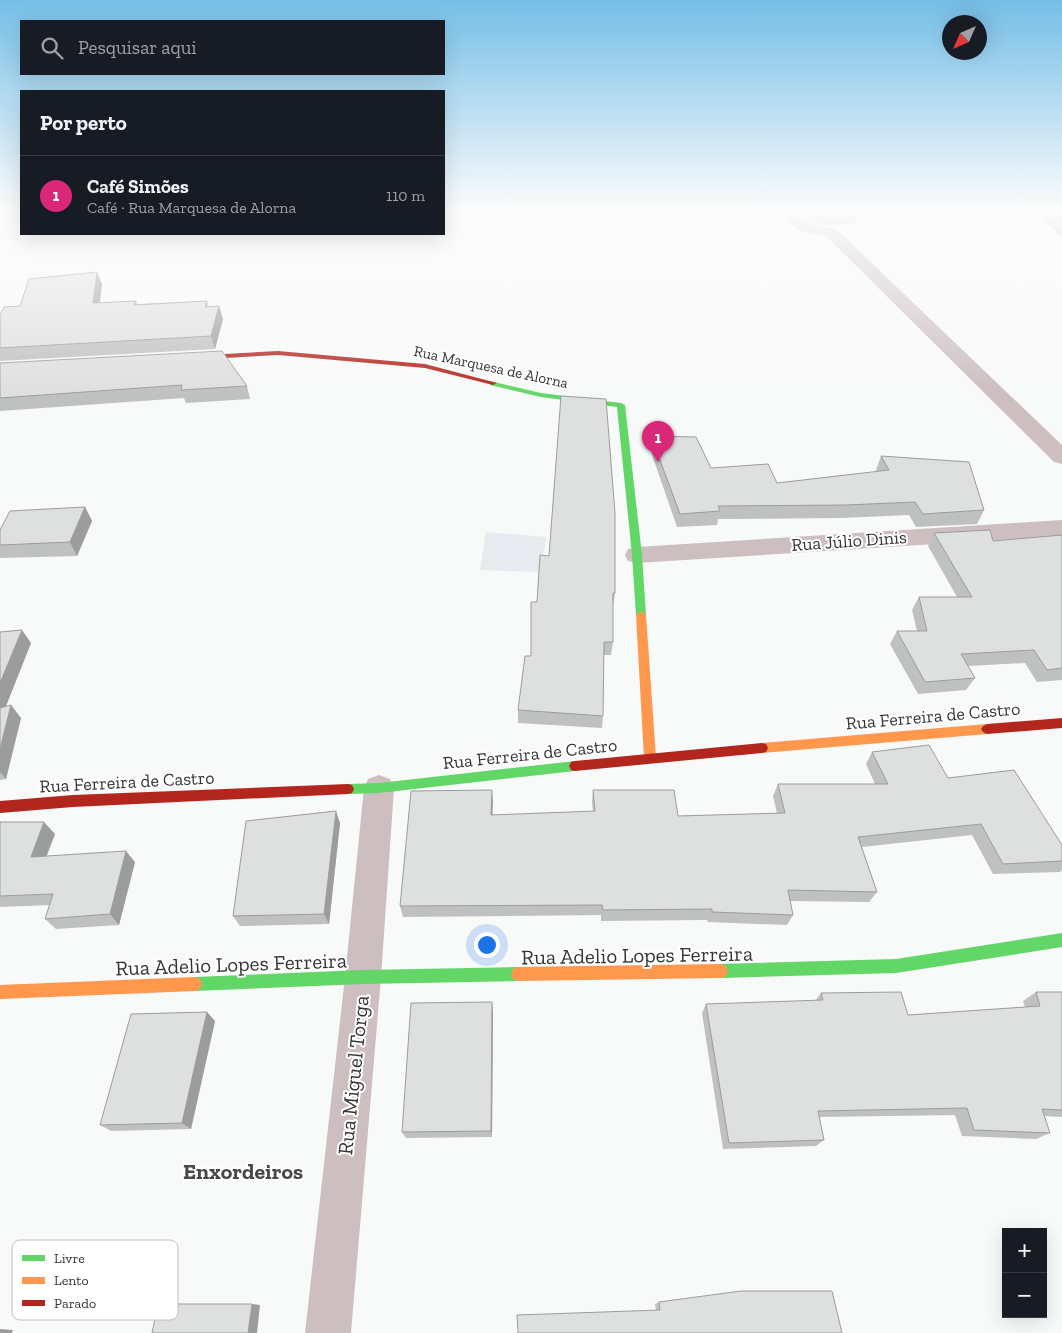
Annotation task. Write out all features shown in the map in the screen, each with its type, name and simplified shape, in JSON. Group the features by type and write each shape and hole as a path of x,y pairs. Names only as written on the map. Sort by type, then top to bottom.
{"street":[{"path":"871,271 1062,456"},
{"name":"Rua Marquesa de Alorna","path":"178,359 278,353 424,366 541,395 622,405 637,555 650,758"},
{"name":"Rua Júlio Dinis","path":"637,555 1062,528"},
{"name":"Rua Ferreira de Castro","path":"0,807 73,801 379,788 650,758 1062,723"},
{"name":"Rua Miguel Torga","path":"328,1333 363,977 379,788"},
{"name":"Rua Adelio Lopes Ferreira","path":"0,992 363,977 837,969 896,966 1062,940"}],"shaded area":[{"path":"486,532 547,537 539,572 480,570"}],"building":[{"path":"97,272 93,303 136,301 134,305 207,301 205,307 219,306 211,336 0,348 0,315 4,307 20,306 29,279"},
{"path":"222,351 247,386 181,390 182,385 0,398 0,363"},
{"path":"561,396 606,399 615,513 615,593 613,593 613,642 604,642 603,716 518,710 525,656 531,656 531,602 537,602 540,555 549,556"},
{"path":"651,436 696,437 711,468 768,464 777,483 889,470 881,456 969,462 984,510 923,514 915,502 846,505 718,506 720,511 680,514"},
{"path":"85,507 70,542 0,545 0,530 10,511"},
{"path":"990,530 993,541 1062,535 1062,668 1047,670 1034,650 961,654 975,678 925,682 897,631 927,631 919,597 972,597 934,533"},
{"path":"22,630 0,683 0,632"},
{"path":"11,705 0,749 0,708"},
{"path":"929,745 948,778 1014,770 1062,845 1062,861 1003,864 981,824 858,837 877,892 788,890 793,915 712,912 712,909 603,910 602,905 400,906 411,791 492,790 491,815 595,811 593,790 674,790 678,816 785,813 778,784 888,784 872,752"},
{"path":"336,811 324,914 233,916 246,821"},
{"path":"0,822 44,822 31,857 126,851 110,914 45,919 53,894 0,896"},
{"path":"901,992 908,1015 1040,1006 1036,992 1062,992 1062,1110 1042,1109 1050,1133 974,1130 967,1108 818,1111 824,1140 729,1143 706,1004 823,1000 821,993"},
{"path":"492,1002 491,1131 402,1132 411,1003"},
{"path":"207,1012 182,1123 100,1125 131,1014"},
{"path":"741,1291 832,1291 842,1333 518,1333 517,1315 660,1310 659,1302"},
{"path":"178,1304 252,1304 248,1333 152,1333 155,1320 178,1320"}],"traffic: fast":[{"path":"493,383 541,395 621,405 637,555 641,615"},
{"path":"348,789 379,788 575,766"},
{"path":"721,971 896,966 1062,940"},
{"path":"195,984 363,977 518,974"}],"traffic: slow":[{"path":"641,615 650,758"},
{"path":"762,748 987,729"},
{"path":"518,974 721,971"},
{"path":"0,992 195,984"}],"traffic: jam":[{"path":"189,358 278,353 425,366 493,383"},
{"path":"987,729 1062,723"},
{"path":"575,766 762,748"},
{"path":"0,807 73,801 348,789"}],"place":[{"name":"Café Simões","path":"658,462"}],"district":[{"name":"Enxordeiros","path":"243,1171"}]}
